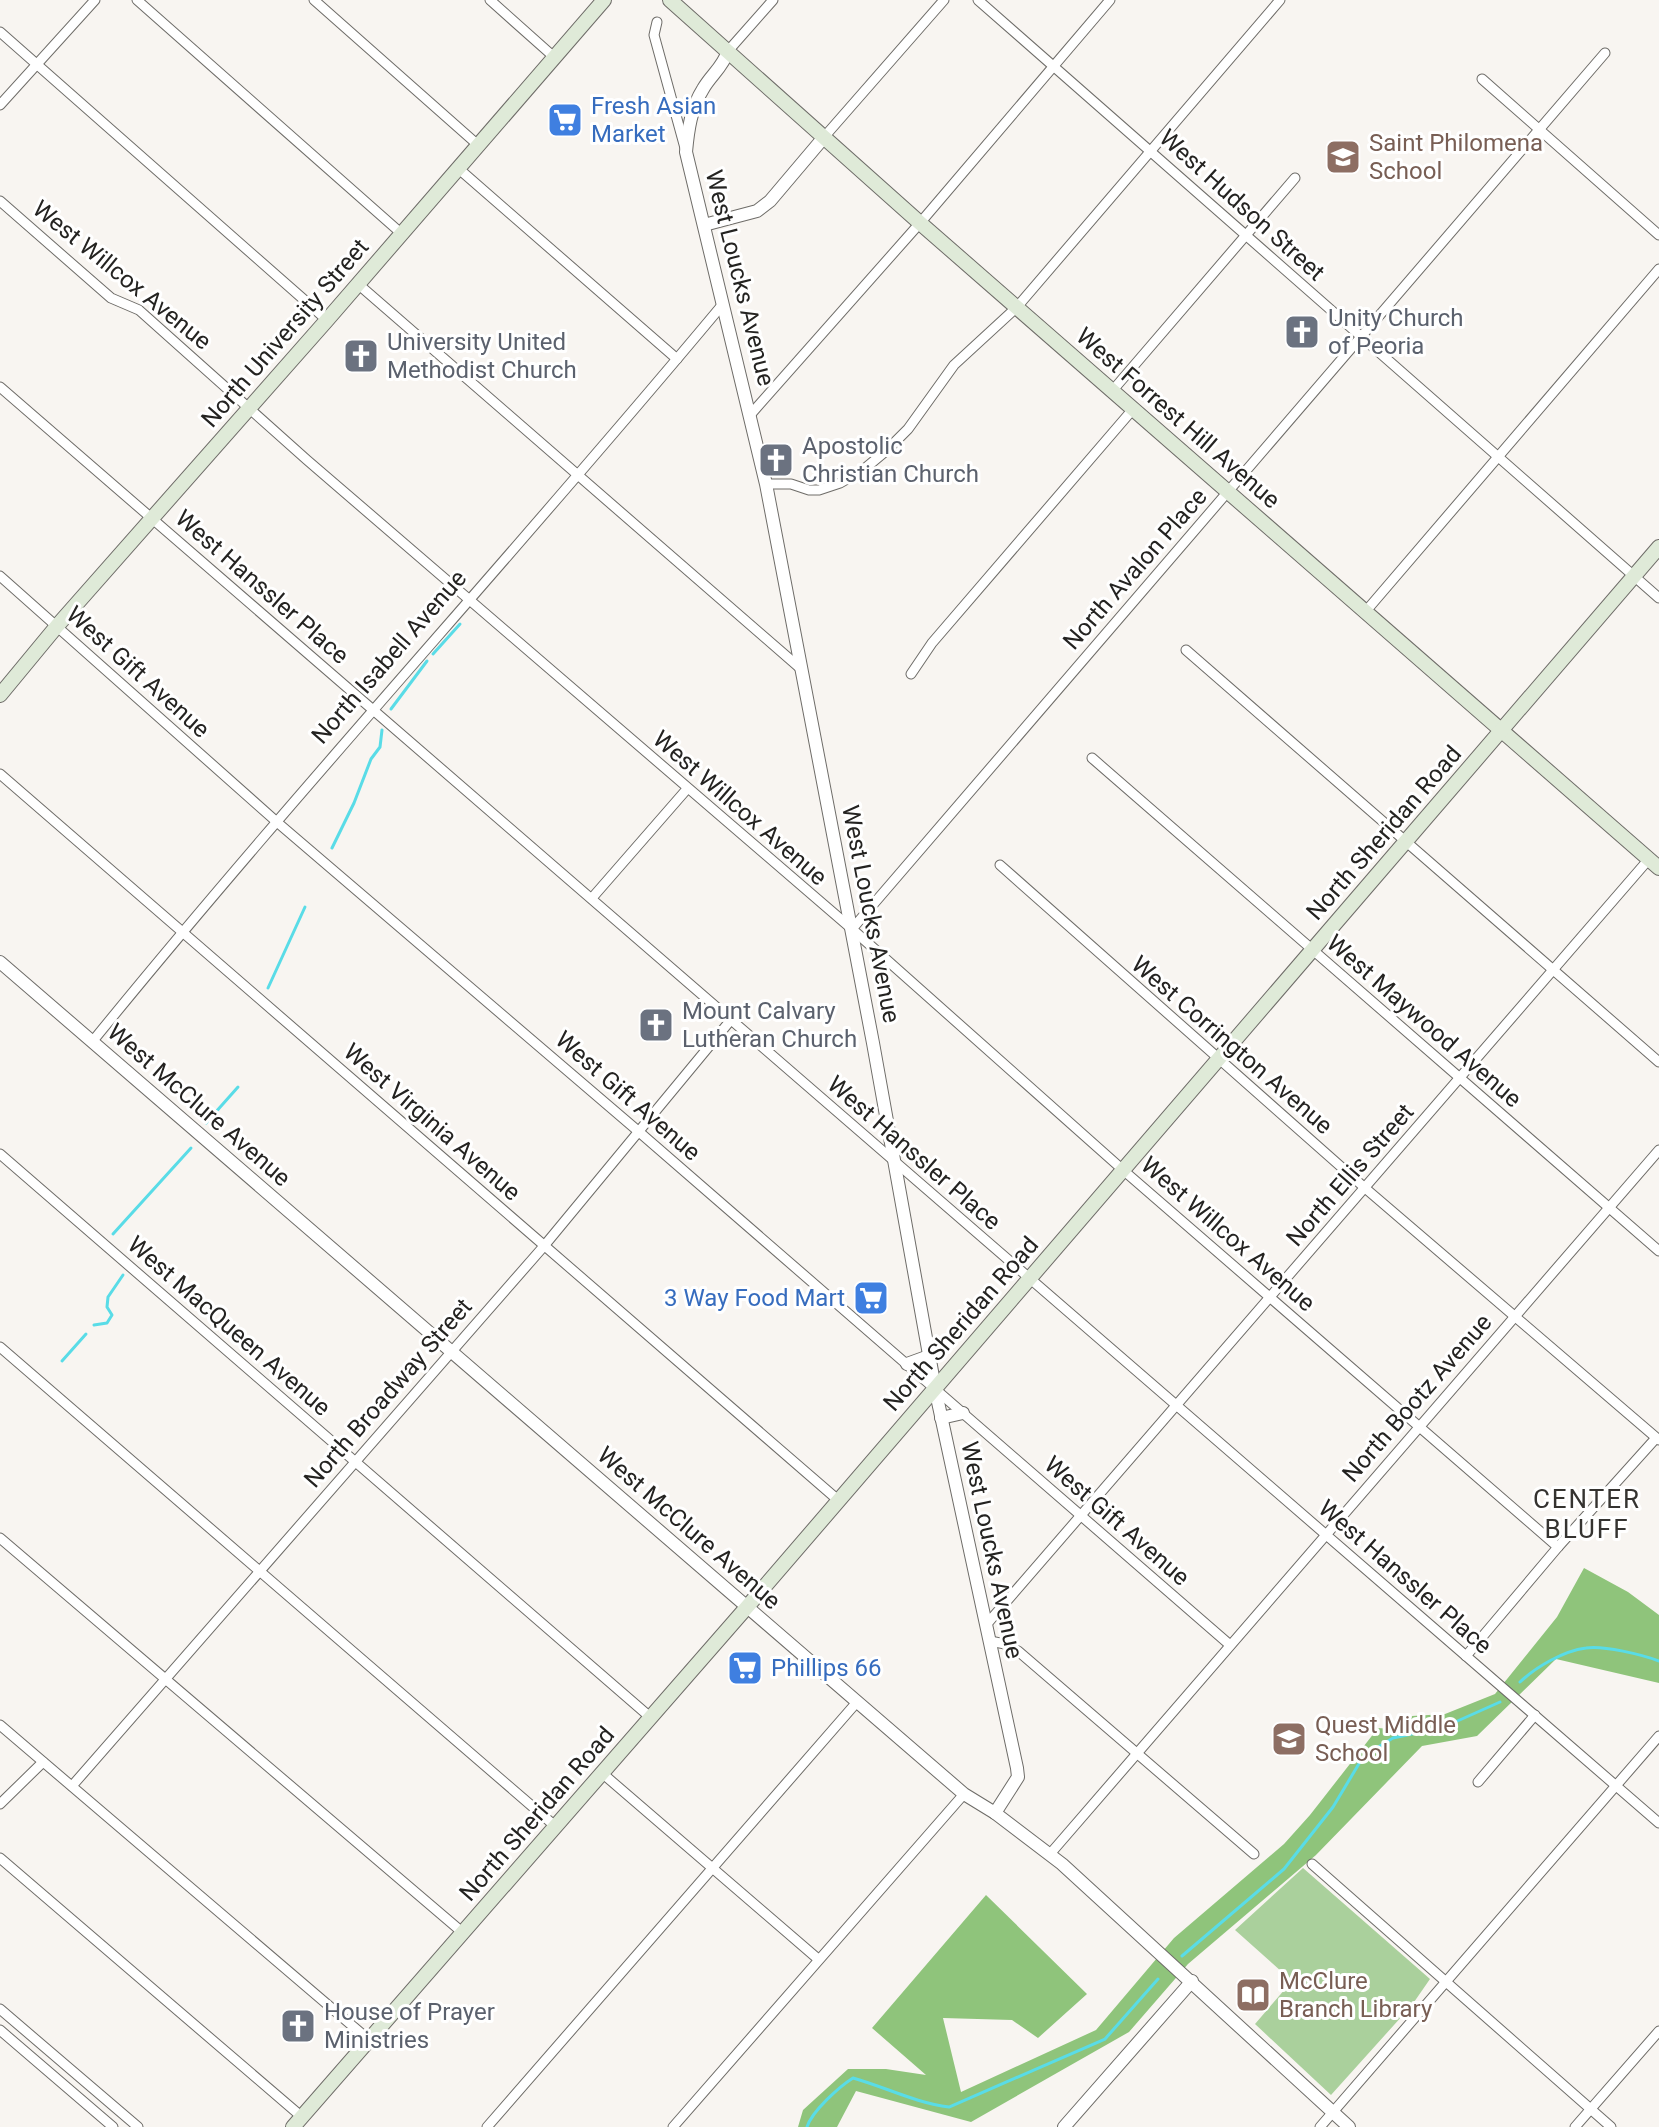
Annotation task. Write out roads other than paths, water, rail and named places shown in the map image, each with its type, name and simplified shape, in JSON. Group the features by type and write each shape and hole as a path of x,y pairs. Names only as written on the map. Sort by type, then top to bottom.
{"main road":[{"name":"North University Street","path":"0,695 604,0"},
{"name":"West Forrest Hill Avenue","path":"670,0 920,223 1654,863"},
{"name":"North Sheridan Road","path":"298,2122 747,1607 1659,547"}],"street":[{"path":"0,105 95,0"},
{"path":"137,0 402,234"},
{"path":"314,0 478,145"},
{"path":"490,0 554,57"},
{"path":"686,152 694,106 704,87 724,64 728,51 773,0"},
{"path":"704,225 757,211 770,201 944,0"},
{"name":"West Hudson Street","path":"978,0 1659,598"},
{"path":"751,414 920,223 1110,0"},
{"path":"766,484 791,484 819,490 840,483 863,470 908,429 963,355 1017,307 1280,0"},
{"name":"West Loucks Avenue","path":"657,22 654,35 686,152 766,484 852,929 935,1388 1018,1777 995,1813"},
{"path":"0,32 327,320"},
{"name":"North Avalon Place","path":"852,929 1605,53"},
{"path":"1482,79 1659,235"},
{"path":"459,169 677,359"},
{"path":"1113,390 1295,178"},
{"name":"West Willcox Avenue","path":"0,201 111,298 139,310 1558,1547"},
{"path":"1366,611 1659,269"},
{"path":"358,284 800,668"},
{"name":"North Isabell Avenue","path":"92,1042 229,875 278,823 372,709 723,304"},
{"name":"West Hanssler Place","path":"0,387 1659,1823"},
{"path":"911,674 932,643 1134,408"},
{"name":"West Gift Avenue","path":"0,576 278,823 1230,1645"},
{"path":"1186,650 1659,1062"},
{"name":"West Maywood Avenue","path":"1092,758 1659,1251"},
{"name":"West Virginia Avenue","path":"0,774 838,1500"},
{"path":"592,898 687,789"},
{"name":"North Ellis Street","path":"986,1625 1553,970 1654,863"},
{"name":"West Corrington Avenue","path":"1000,865 1218,1060 1658,1439"},
{"name":"West McClure Avenue","path":"0,962 964,1794 1050,1854 1349,2127"},
{"name":"North Broadway Street","path":"72,1786 544,1246 730,1021"},
{"name":"North Bootz Avenue","path":"1050,1854 1659,1150"},
{"name":"West MacQueen Avenue","path":"0,1154 650,1717"},
{"path":"0,1347 555,1826"},
{"path":"907,1364 929,1356"},
{"path":"941,1418 963,1413"},
{"path":"1466,1656 1558,1547 1658,1439"},
{"path":"0,1538 462,1932"},
{"path":"990,1641 1018,1651 1254,1854"},
{"path":"487,2127 857,1702"},
{"path":"1478,1782 1535,1715"},
{"path":"0,1725 369,2040"},
{"path":"1320,2127 1659,1736"},
{"path":"0,1804 43,1762"},
{"path":"602,1773 818,1959"},
{"path":"673,2127 964,1794"},
{"path":"0,1858 298,2122"},
{"path":"1312,1864 1611,2127"},
{"path":"1064,2127 1192,1981"},
{"path":"0,2009 138,2127"},
{"path":"0,2030 113,2127"},
{"path":"1575,2127 1659,2031"}],"waterway":[{"path":"433,654 460,624"},
{"path":"391,709 427,661"},
{"path":"332,848 371,759 380,747 382,730"},
{"path":"268,988 305,907"},
{"path":"206,1123 238,1087"},
{"path":"113,1234 191,1148"},
{"path":"94,1325 107,1323 112,1315 107,1307 108,1297 123,1275"},
{"path":"62,1361 86,1334"},
{"path":"1520,1682 1550,1660 1586,1648 1612,1649 1659,1661"},
{"path":"1182,1956 1284,1869 1333,1807 1360,1762 1375,1749 1393,1738 1444,1727 1500,1702"},
{"path":"807,2127 820,2107 853,2078 949,2107 1105,2039 1158,1979"}],"place":[{"name":"Fresh Asian Market","path":"565,120"},
{"name":"Saint Philomena School","path":"1343,157"},
{"name":"Unity Church of Peoria","path":"1302,332"},
{"name":"University United Methodist Church","path":"361,356"},
{"name":"Apostolic Christian Church","path":"776,460"},
{"name":"Mount Calvary Lutheran Church","path":"656,1025"},
{"name":"3 Way Food Mart","path":"871,1298"},
{"name":"Phillips 66","path":"745,1668"},
{"name":"Quest Middle School","path":"1289,1739"},
{"name":"McClure Branch Library","path":"1253,1995"},
{"name":"House of Prayer Ministries","path":"298,2026"}],"district":[{"name":"CENTER BLUFF","path":"1587,1514"}]}
